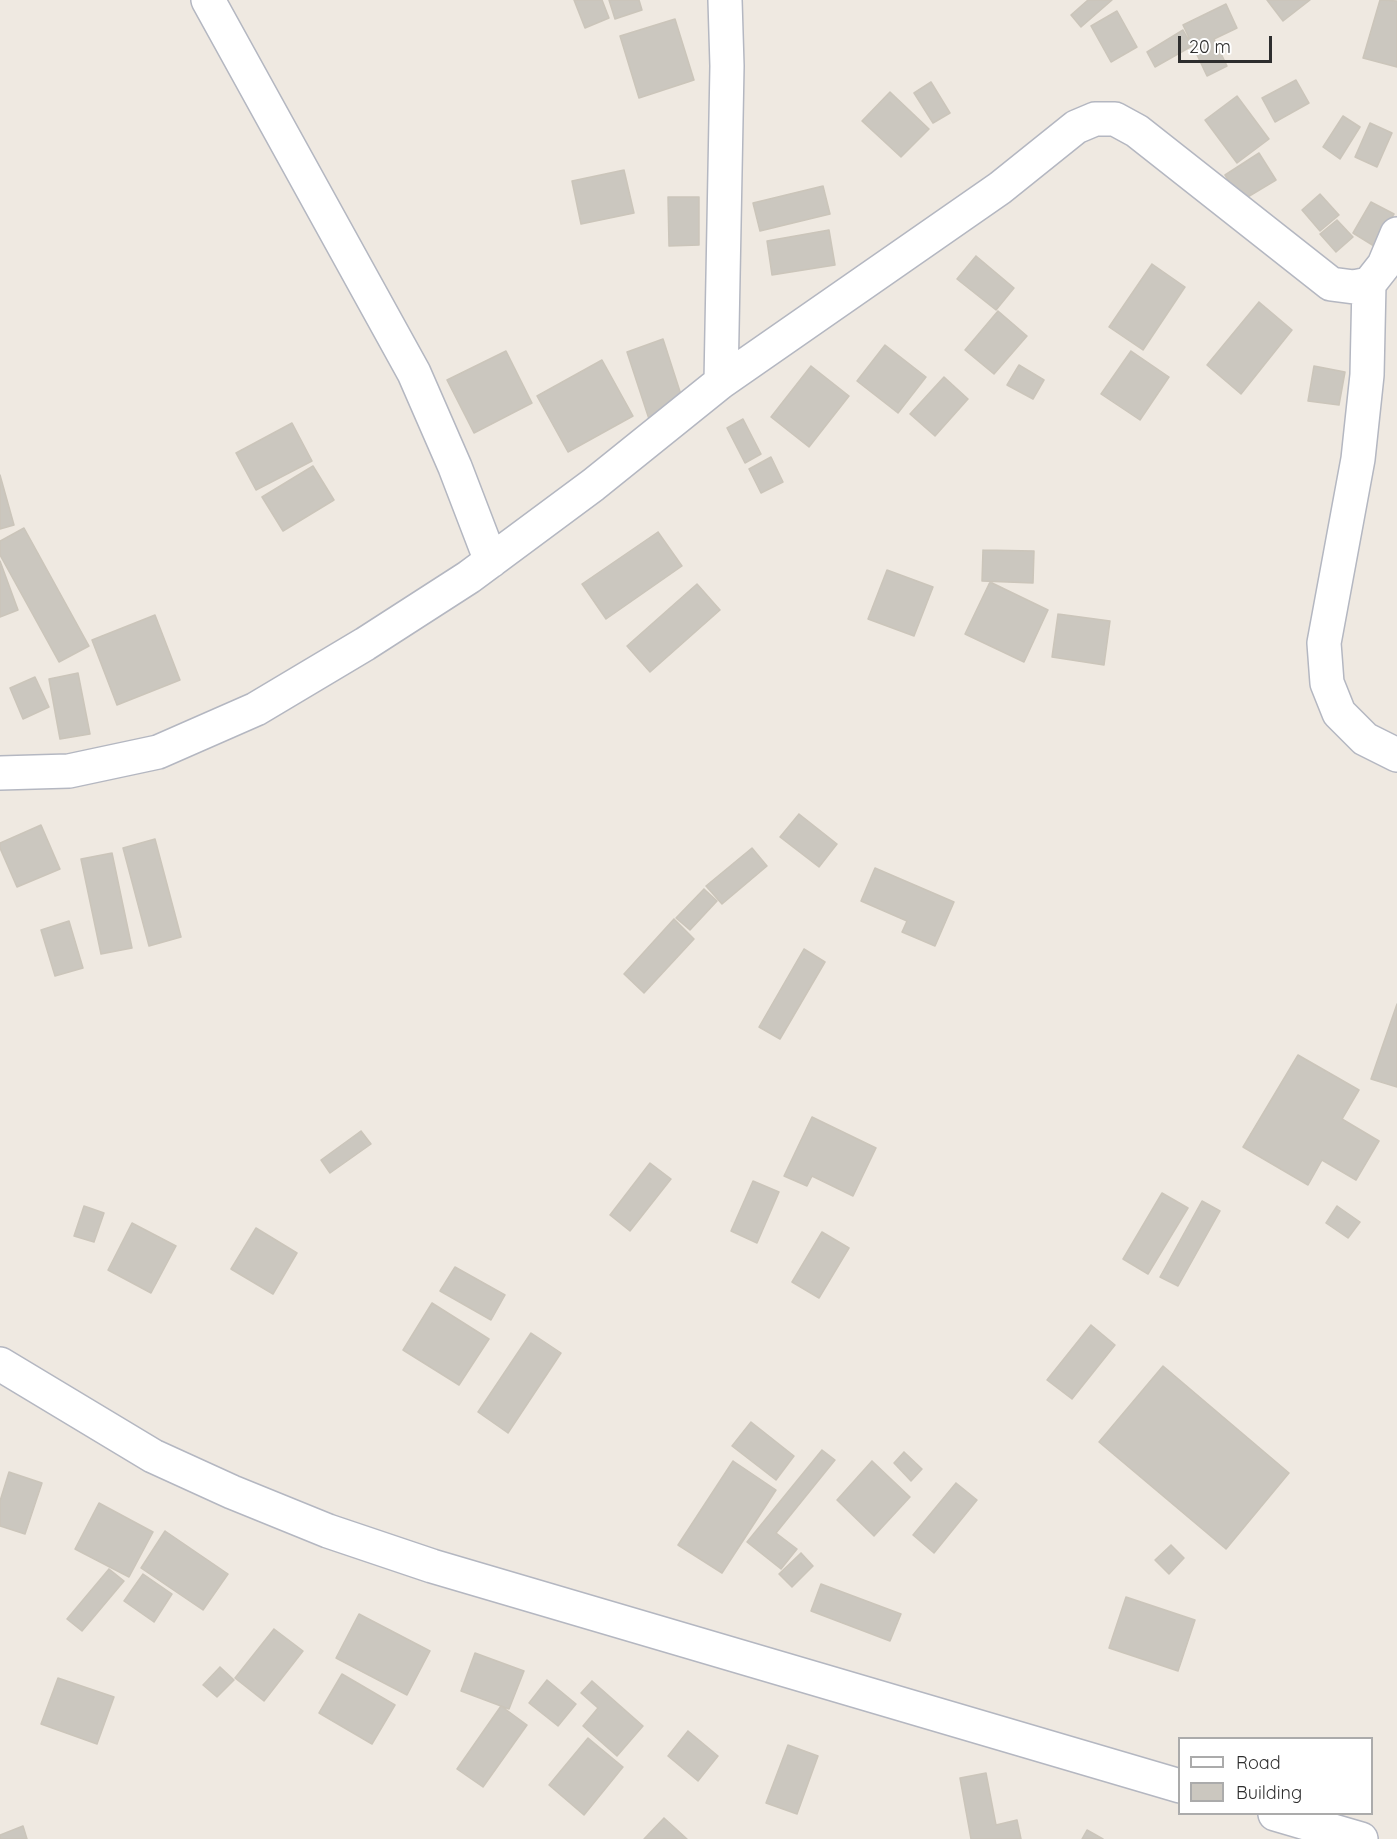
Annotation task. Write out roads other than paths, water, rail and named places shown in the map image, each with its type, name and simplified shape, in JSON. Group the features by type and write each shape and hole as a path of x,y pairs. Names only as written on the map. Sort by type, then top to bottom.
{"street":[{"path":"208,0 414,373 455,467 491,561"},
{"path":"722,382 727,66 725,0"},
{"path":"0,773 69,771 158,752 256,709 365,644 491,561 593,485 722,382 999,188 1077,127 1095,119 1115,119 1137,131 1330,284 1354,287 1369,284"},
{"path":"1397,234 1384,265 1369,284 1367,375 1358,459 1324,643 1327,683 1338,713 1365,739 1397,755"},
{"path":"0,1364 153,1456 232,1492 328,1531 432,1566 1178,1786"},
{"path":"1278,1815 1361,1839"}]}
